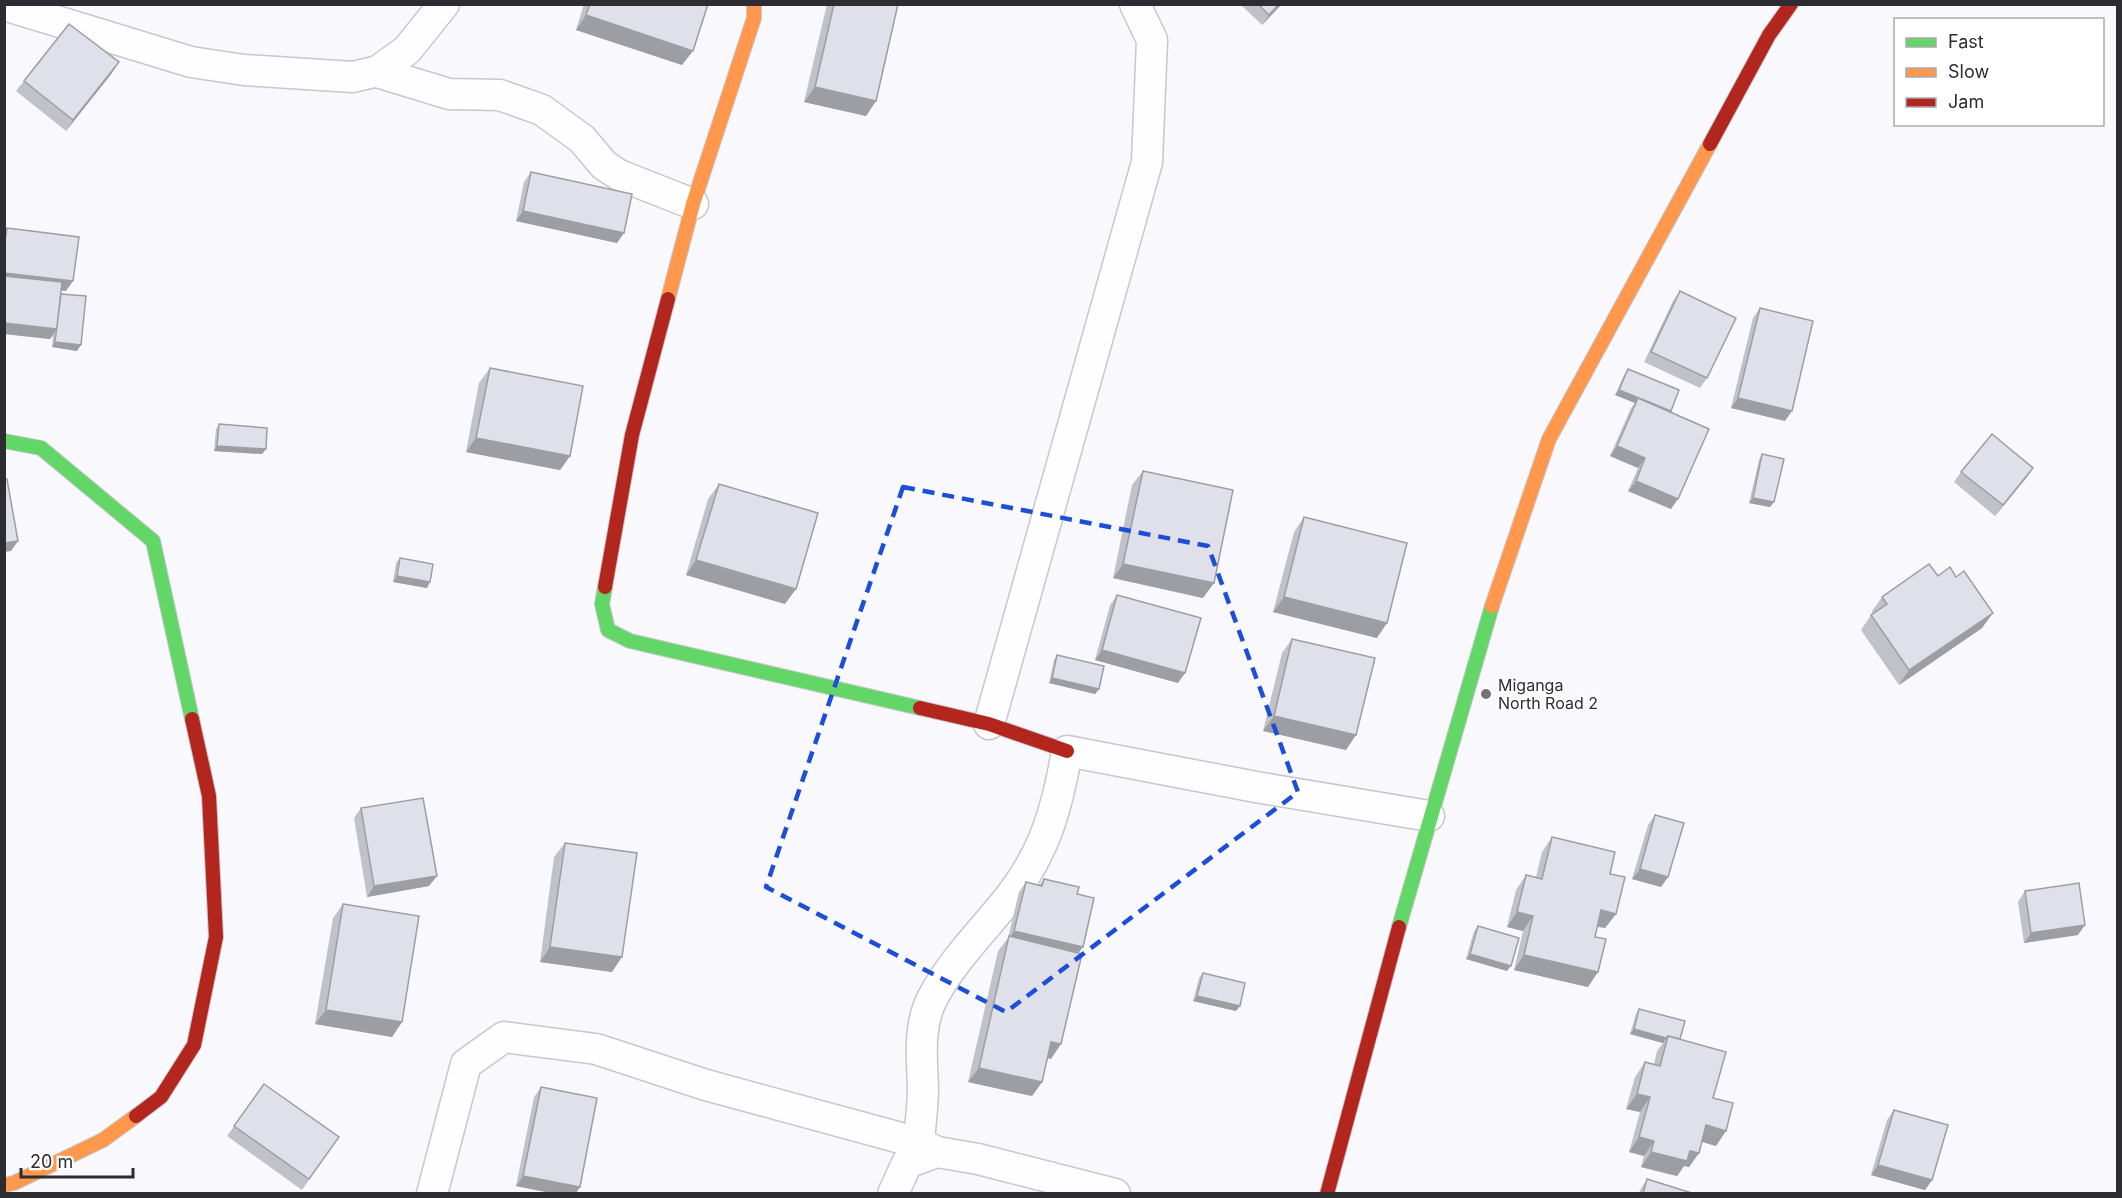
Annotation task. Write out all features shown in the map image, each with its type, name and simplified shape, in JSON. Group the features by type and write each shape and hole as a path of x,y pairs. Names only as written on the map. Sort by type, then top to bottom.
{"street":[{"path":"4,5 191,62 319,76 353,77 377,72 407,50 444,4"},
{"path":"988,724 1147,162 1152,40 1135,4"},
{"path":"1327,1194 1429,816 1487,620 1549,440 1769,35 1791,4"},
{"path":"760,9 693,204 632,435 602,604 608,630 630,641 988,724 1067,751 1256,787 1429,816"},
{"path":"377,72 449,94 500,95 542,110 582,139 611,170 693,204"},
{"path":"4,441 40,448 153,541 209,796 216,937 194,1045 161,1097 103,1140 14,1184 4,1185"},
{"path":"928,1148 921,1048 925,1020 932,999 960,958 1014,891 1040,847 1052,822 1067,751"},
{"path":"432,1194 466,1064 504,1037 596,1049 706,1084 928,1148 1115,1194"},
{"path":"893,1194 907,1164 928,1148"}],"highlighted area":[{"path":"903,487 1208,546 1298,792 1006,1012 766,887"}],"building":[{"path":"590,4 708,4 693,51 586,15"},
{"path":"834,4 898,4 876,101 815,87"},
{"path":"1258,4 1279,4 1269,15"},
{"path":"69,24 119,62 73,120 24,81"},
{"path":"531,172 632,194 624,233 523,211"},
{"path":"7,228 79,237 73,281 4,273"},
{"path":"4,276 62,282 57,329 4,323"},
{"path":"1680,291 1736,318 1707,378 1651,352"},
{"path":"61,294 86,296 81,345 55,342"},
{"path":"1760,308 1813,321 1792,411 1738,398"},
{"path":"490,368 583,386 570,456 476,438"},
{"path":"1628,369 1679,390 1671,411 1619,390"},
{"path":"1638,398 1709,429 1678,499 1636,481 1645,458 1617,446"},
{"path":"219,424 267,428 266,449 217,446"},
{"path":"1992,434 2033,468 2003,505 1961,472"},
{"path":"1762,454 1784,459 1774,502 1753,498"},
{"path":"1143,471 1233,490 1214,583 1123,564"},
{"path":"4,479 7,479 18,541 4,543"},
{"path":"719,484 818,513 796,589 696,560"},
{"path":"1304,517 1407,543 1387,623 1284,597"},
{"path":"400,558 433,564 430,582 397,576"},
{"path":"1929,564 1938,576 1950,567 1956,577 1964,571 1993,613 1909,670 1871,615 1887,604 1882,597"},
{"path":"1117,595 1201,618 1185,673 1102,650"},
{"path":"1292,639 1375,658 1356,735 1274,716"},
{"path":"1057,655 1104,666 1099,689 1052,678"},
{"path":"423,798 437,876 374,886 361,808"},
{"path":"1655,815 1684,823 1668,877 1640,869"},
{"path":"1552,837 1615,852 1610,874 1625,877 1616,914 1601,910 1595,937 1606,939 1598,972 1524,955 1533,916 1517,912 1526,875 1542,879"},
{"path":"565,843 637,853 622,957 550,947"},
{"path":"1044,879 1079,887 1077,894 1094,898 1083,947 1014,931 1026,882 1042,886"},
{"path":"2079,883 2085,925 2031,933 2025,891"},
{"path":"343,904 419,916 402,1022 326,1010"},
{"path":"1478,926 1519,938 1511,966 1470,954"},
{"path":"1009,936 1082,954 1061,1044 1051,1042 1042,1082 979,1068"},
{"path":"1203,973 1245,983 1240,1006 1197,996"},
{"path":"1639,1009 1685,1021 1680,1039 1668,1036 1666,1038 1634,1029"},
{"path":"1668,1036 1726,1052 1713,1098 1733,1103 1726,1131 1706,1125 1699,1153 1690,1151 1687,1161 1651,1152 1654,1141 1639,1137 1650,1097 1637,1094 1645,1062 1660,1066"},
{"path":"264,1084 339,1137 309,1179 234,1126"},
{"path":"541,1087 597,1098 580,1187 523,1176"},
{"path":"1894,1110 1948,1125 1932,1180 1878,1165"},
{"path":"1647,1179 1695,1194 1643,1194"}],"traffic: fast":[{"path":"4,441 41,448 153,541 192,719"},
{"path":"605,587 602,604 608,630 630,641 920,708"},
{"path":"1399,927 1492,606"}],"traffic: slow":[{"path":"668,299 693,204 754,18 754,4"},
{"path":"1492,606 1549,439 1710,144"},
{"path":"4,1185 14,1183 103,1140 136,1116"}],"traffic: jam":[{"path":"1710,144 1769,35 1791,4"},
{"path":"605,587 632,435 668,299"},
{"path":"920,708 989,724 1067,751"},
{"path":"136,1116 161,1097 194,1045 216,937 209,796 192,719"},
{"path":"1327,1194 1399,927"}],"place":[{"name":"Miganga North Road 2","path":"1486,694"}]}
